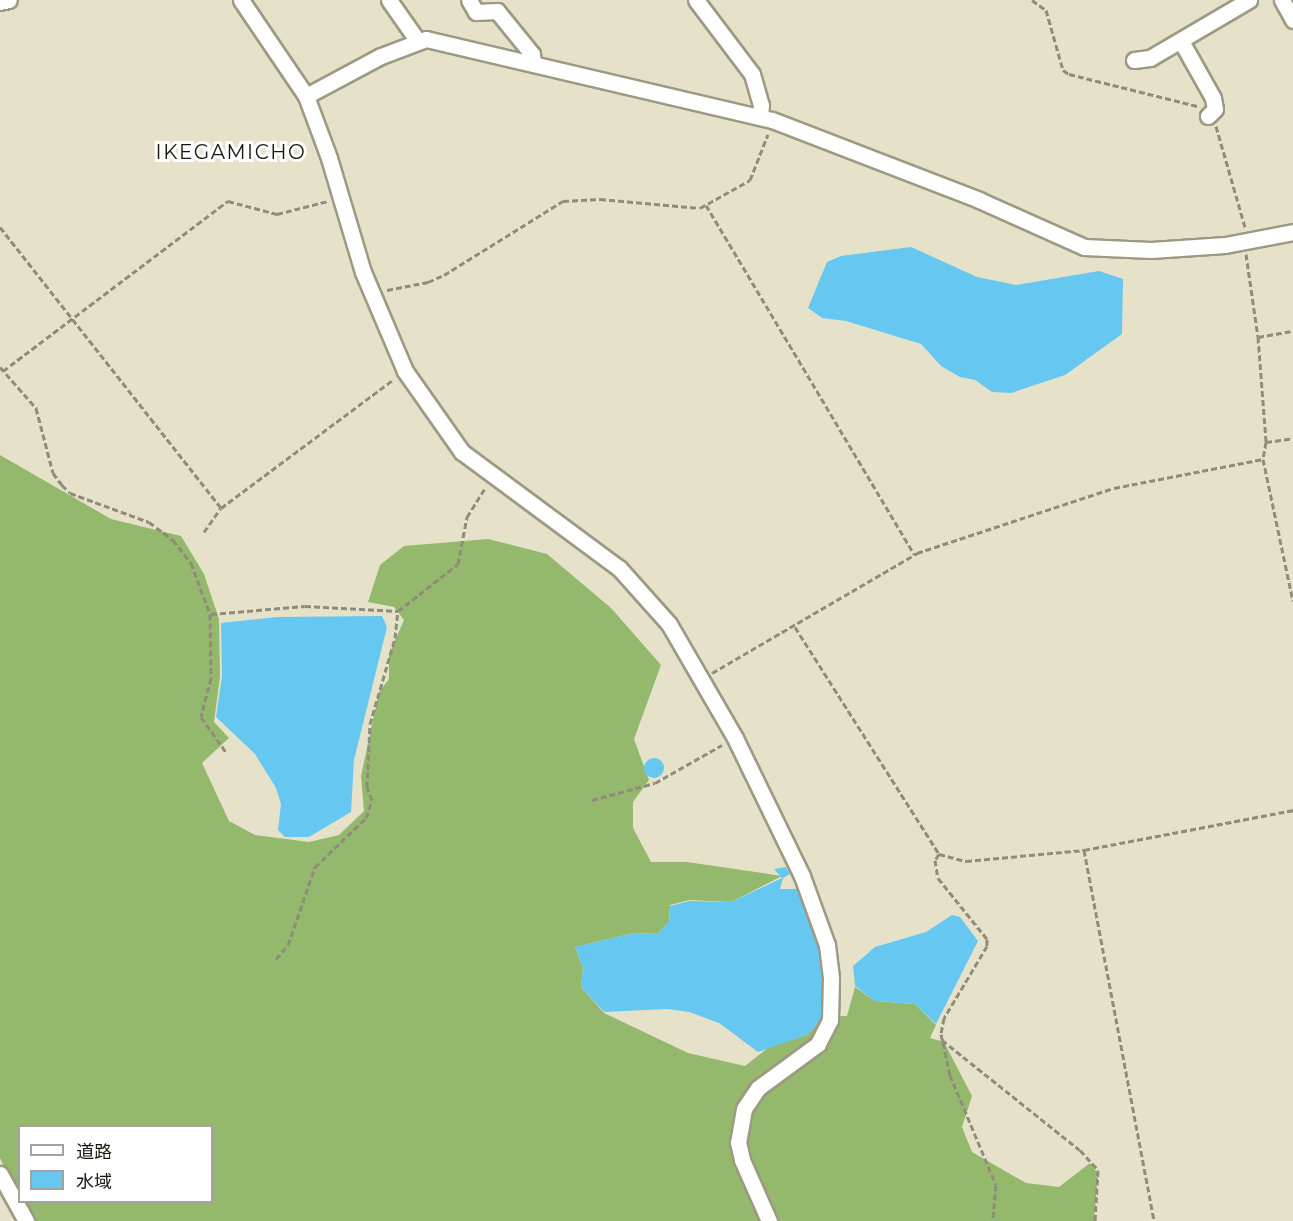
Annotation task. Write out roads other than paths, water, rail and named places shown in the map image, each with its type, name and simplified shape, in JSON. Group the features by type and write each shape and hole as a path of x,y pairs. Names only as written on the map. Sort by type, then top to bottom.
{"street":[{"path":"0,2 9,0"},
{"path":"241,0 306,96 371,293 405,371 462,452 492,478 619,568 669,624 703,678 735,738 802,876 827,945 831,980 825,1036 758,1088 744,1109 738,1142 742,1160 769,1221"},
{"path":"389,0 417,40"},
{"path":"470,0 476,12 497,11 532,54 533,61"},
{"path":"696,0 752,74 766,118"},
{"path":"1134,60 1150,58 1249,0"},
{"path":"1281,0 1293,20"},
{"path":"306,96 417,40 533,61 766,118 980,200 1084,247 1151,250 1244,241 1293,232"},
{"path":"1181,40 1213,98 1215,109 1208,116"},
{"path":"0,1174 26,1221"}],"water":[{"path":"911,247 977,277 1016,285 1099,271 1123,279 1122,334 1065,375 1011,393 992,392 975,380 960,377 941,366 921,344 846,321 822,318 808,308 827,262 841,256"},
{"path":"382,616 387,627 354,760 351,812 309,837 285,837 278,830 281,804 276,788 255,754 216,717 222,676 221,623 277,617"},
{"path":"654,758 661,761 664,768 661,775 654,778 647,775 644,768 647,761"},
{"path":"786,867 790,874 783,878 780,889 800,889 817,921 828,992 824,1016 807,1035 758,1052 719,1023 689,1012 667,1009 604,1012 581,987 583,968 575,947 634,933 657,934 669,922 670,906 689,901 731,902 782,878 774,869"},
{"path":"952,915 960,917 978,941 936,1024 915,1004 875,1001 855,986 853,966 875,947 926,932"}],"district":[{"name":"IKEGAMICHO","path":"231,152"}]}
